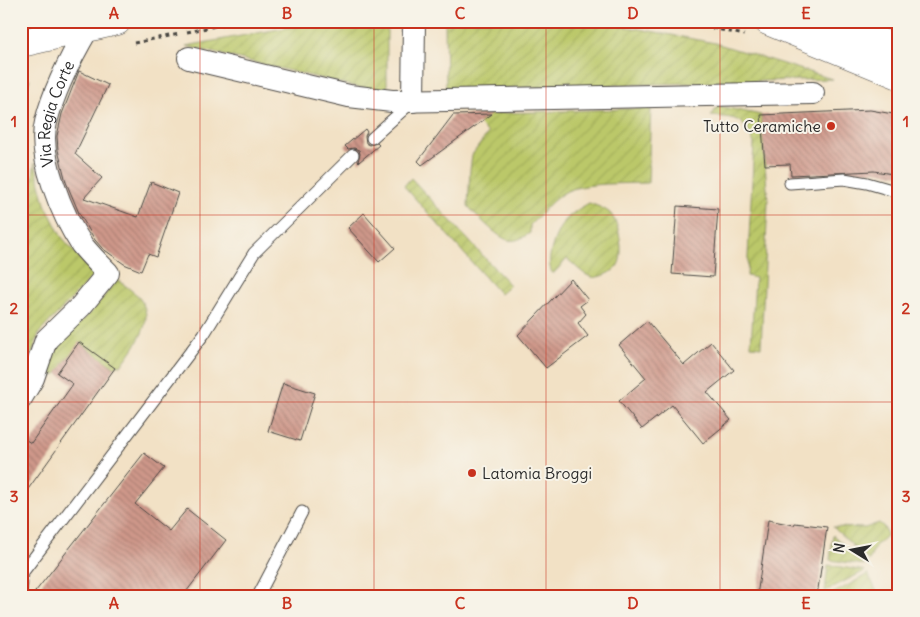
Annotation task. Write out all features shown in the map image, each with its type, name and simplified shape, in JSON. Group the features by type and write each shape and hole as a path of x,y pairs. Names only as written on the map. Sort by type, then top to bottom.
{"main road":[{"path":"21,43 117,21"},
{"path":"768,21 899,75"},
{"path":"822,21 899,49"}],"street":[{"path":"413,101 414,21"},
{"name":"Via Regia Corte","path":"21,398 33,378 46,340 82,306 108,273 82,245 62,210 50,175 45,148 45,124 53,100 72,56 88,28"},
{"path":"189,58 349,96 392,101 813,94"}],"lane":[{"path":"372,138 413,101"},
{"path":"21,592 22,572 204,334 254,253 353,155"},
{"path":"790,183 844,179 867,183 895,191 899,194"},
{"path":"258,596 302,512"}],"green space":[{"path":"337,21 387,21 387,89 357,87 186,46 285,28"},
{"path":"445,21 584,21 634,28 715,43 832,79 446,90"},
{"path":"30,79 21,104 21,81"},
{"path":"718,106 761,115 768,201 761,347 751,346 755,278 747,276 754,143 746,128 738,120 711,116"},
{"path":"651,108 648,183 585,186 567,191 552,202 530,225 530,233 523,238 514,240 508,240 498,235 468,206 472,155 488,133 479,124 478,114"},
{"path":"35,163 45,204 61,236 94,275 39,333 32,355 21,376 21,230 26,220"},
{"path":"411,178 510,285 500,294 404,186"},
{"path":"589,203 610,213 616,224 621,246 618,265 614,270 601,276 591,277 584,274 567,259 553,274 550,256 557,233 569,216"},
{"path":"117,279 140,299 145,308 146,317 145,326 137,343 121,366 118,364 115,368 80,343 57,373 41,383 53,349 94,309"},
{"path":"879,523 884,527 887,535 876,545 869,561 833,527 865,528"},
{"path":"833,535 865,565 830,560"},
{"path":"828,565 865,571 825,591"},
{"path":"868,574 879,596 829,596"}],"building":[{"path":"79,71 108,85 75,154 102,178 84,198 138,217 151,182 178,193 156,257 148,254 141,271 124,264 102,248 95,240 79,213 66,182 58,150 57,136 62,114"},
{"path":"870,110 899,115 899,175 874,171 791,175 790,164 765,165 761,115"},
{"path":"492,114 422,165 418,161 453,115"},
{"path":"365,129 367,132 365,136 366,143 370,145 377,143 379,145 359,162 359,150 354,148 348,149 345,146"},
{"path":"677,206 718,209 713,277 672,274"},
{"path":"364,213 395,248 379,262 348,228"},
{"path":"571,279 588,300 580,306 586,314 578,323 588,336 546,368 518,335"},
{"path":"647,321 684,365 711,342 734,370 707,392 731,420 703,443 672,405 642,429 619,401 646,378 619,345"},
{"path":"79,342 115,368 21,499 21,437 31,443 73,384 57,373"},
{"path":"283,383 315,393 300,441 268,431"},
{"path":"144,453 164,468 135,504 169,531 187,509 226,540 183,596 32,596"},
{"path":"768,520 794,525 795,523 827,527 817,596 757,596"}],"place":[{"name":"Tutto Ceramiche","path":"831,126"},
{"name":"Latomia Broggi","path":"472,473"}]}
